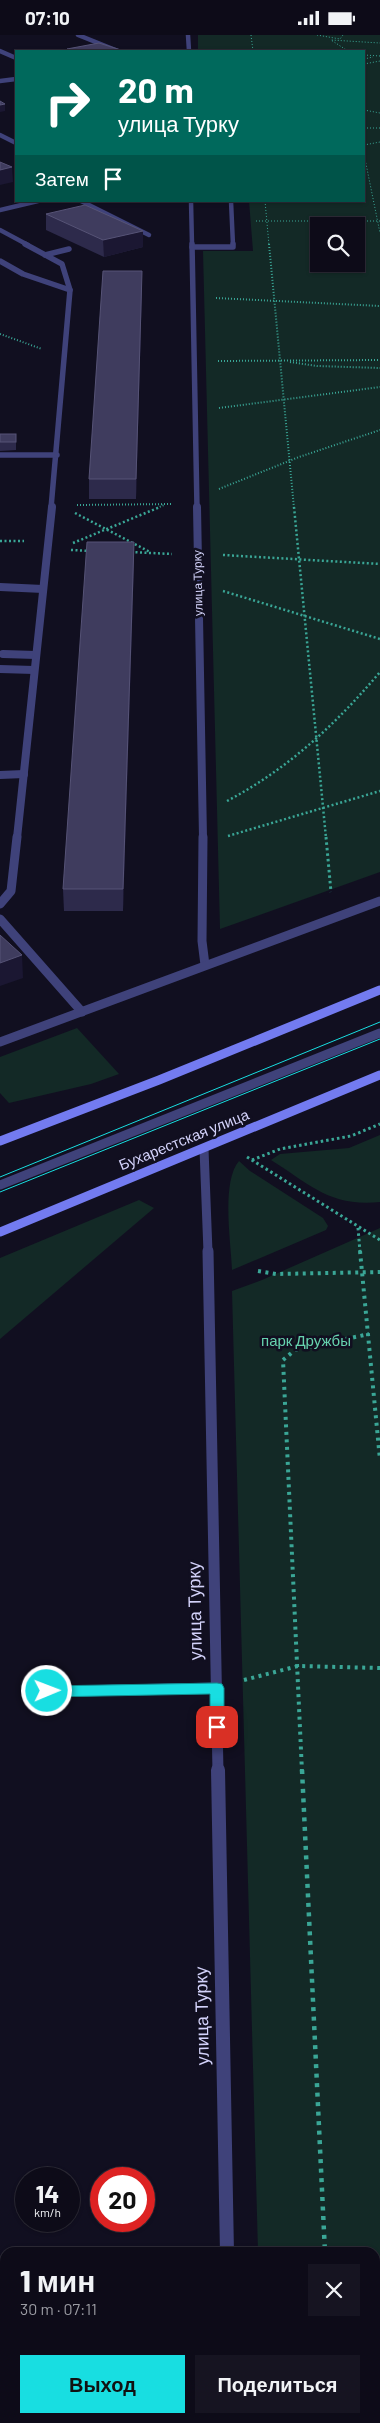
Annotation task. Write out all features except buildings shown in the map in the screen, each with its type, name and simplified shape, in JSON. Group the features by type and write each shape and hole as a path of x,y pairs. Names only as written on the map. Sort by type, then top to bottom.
{"main road":[{"path":"0,1141 159,1080 380,990"},
{"name":"Бухарестская улица","path":"0,1232 380,1075"}],"street":[{"path":"78,35 116,50"},
{"path":"188,35 189,50"},
{"path":"0,51 15,58"},
{"path":"0,81 15,79"},
{"path":"2,136 15,134"},
{"path":"2,136 15,142"},
{"path":"0,210 34,202"},
{"path":"83,202 149,235"},
{"name":"улица Турку","path":"191,202 203,844 202,941 205,965"},
{"path":"192,247 233,247 231,202"},
{"path":"0,230 62,264 70,289 57,455 11,891 0,904"},
{"path":"45,255 69,249"},
{"path":"0,261 23,274 70,289"},
{"path":"0,455 57,455"},
{"path":"0,587 43,589"},
{"path":"3,654 36,655"},
{"path":"0,669 34,669"},
{"path":"0,775 24,774"},
{"path":"0,1042 380,901"},
{"path":"0,919 82,1011"},
{"path":"0,1185 380,1033"},
{"name":"улица Турку","path":"204,1149 209,1292 227,2247"},
{"path":"27,1692 217,1688"}],"path":[{"path":"251,35 253,50"},
{"path":"317,35 380,43"},
{"path":"334,35 340,39 342,50"},
{"path":"342,50 331,40 340,39 344,35"},
{"path":"365,55 379,56"},
{"path":"365,59 379,56"},
{"path":"365,63 380,61"},
{"path":"365,109 380,113"},
{"path":"365,128 380,128"},
{"path":"365,145 380,142"},
{"path":"365,158 380,233"},
{"path":"265,202 331,893"},
{"path":"232,221 379,221"},
{"path":"193,297 380,306"},
{"path":"0,333 26,344 65,354"},
{"path":"214,361 380,360"},
{"path":"280,361 317,366 380,368"},
{"path":"195,411 380,387"},
{"path":"58,549 167,504 196,497 290,461 380,430"},
{"path":"51,505 167,504"},
{"path":"60,505 152,553"},
{"path":"47,549 96,551"},
{"path":"124,552 198,553 380,564"},
{"path":"198,583 380,639"},
{"path":"202,812 245,793 263,781 317,738 347,711 380,672"},
{"path":"203,844 380,791"},
{"path":"252,1160 280,1149 351,1136 380,1124"},
{"path":"246,1156 358,1228 380,1240"},
{"path":"358,1228 380,1460"},
{"path":"258,1271 276,1274 380,1272"},
{"path":"325,2247 283,1360 295,1350 369,1334"},
{"path":"241,1681 298,1666 380,1668"}],"green space":[{"path":"198,35 380,35 380,872 220,929 203,251 253,251 249,202 365,202 365,50 198,50"},
{"path":"77,1028 119,1074 91,1084 9,1103 0,1093 0,1057"},
{"path":"380,1135 380,1202 363,1203 334,1197 310,1186 271,1160 280,1154 349,1148"},
{"path":"239,1161 250,1171 323,1218 328,1226 326,1230 232,1270 228,1213 230,1183 233,1171"},
{"path":"139,1200 154,1208 0,1339 0,1258"},
{"name":"парк Дружбы","path":"380,1228 380,2247 258,2247 232,1291 262,1280"}],"tram line":[{"path":"0,1177 380,1022"},
{"path":"0,1192 380,1039"}],"route":[{"path":"47,1691 217,1688 217,1727"}]}
